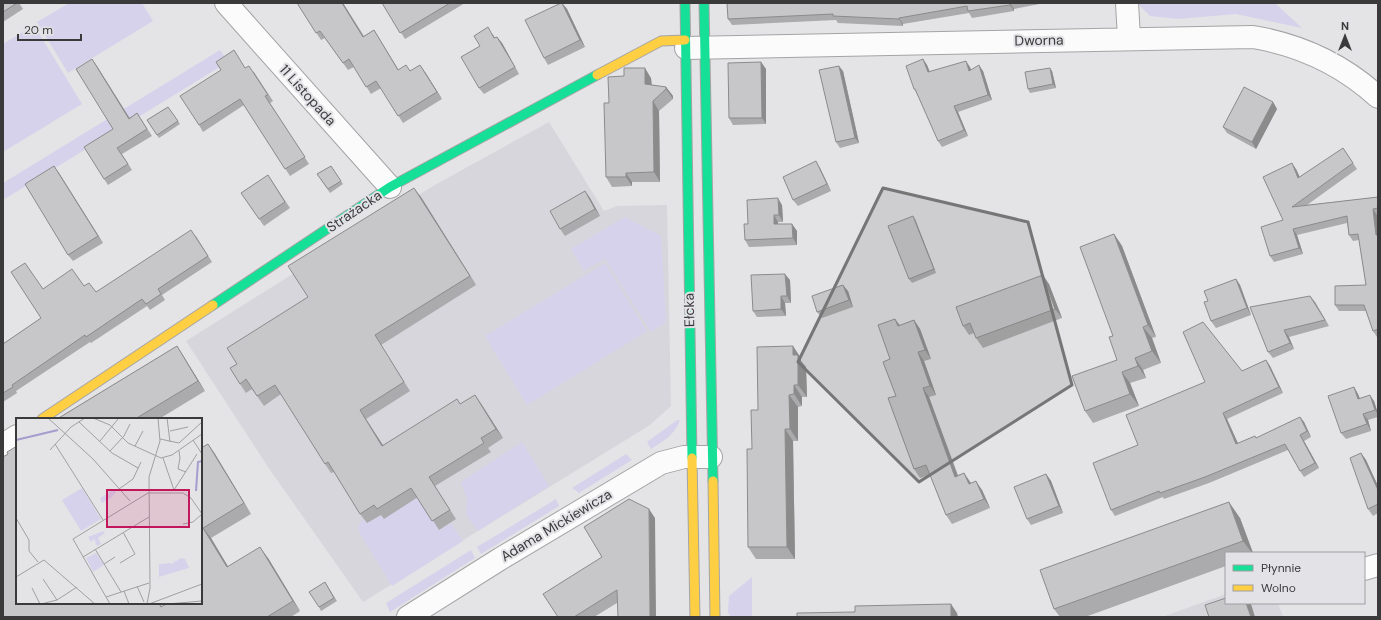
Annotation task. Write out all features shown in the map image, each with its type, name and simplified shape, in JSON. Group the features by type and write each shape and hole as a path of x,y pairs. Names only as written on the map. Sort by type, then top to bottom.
{"main road":[{"name":"Ełcka","path":"685,3 691,45 712,456 715,617"},
{"name":"Ełcka","path":"695,617 691,457 691,45 704,3"},
{"name":"Strażacka","path":"44,418 390,188 555,97 661,41 691,45"}],"street":[{"name":"11 Listopada","path":"226,3 390,188"},
{"path":"1126,3 1129,38"},
{"name":"Dworna","path":"691,45 1234,36 1271,40 1290,46 1333,65 1356,79 1378,97"},
{"path":"3,445 16,437"},
{"name":"Adama Mickiewicza","path":"408,617 500,559 649,470 674,459 712,456"},
{"path":"1365,569 1378,565"}],"highlighted area":[{"path":"883,188 1028,222 1072,385 919,482 798,362"}],"shaded area":[{"path":"69,3 142,3 153,21 68,73 37,22"},
{"path":"1137,3 1275,3 1302,28 1236,14 1178,19 1150,16"},
{"path":"34,25 82,104 3,152 3,44"},
{"path":"220,50 228,62 3,200 3,183"},
{"path":"549,122 604,211 617,206 667,205 671,406 650,425 363,602 270,470 186,341 433,186"},
{"path":"625,217 661,236 666,322 651,332 605,259 584,271 571,249"},
{"path":"605,263 647,331 527,405 485,336"},
{"path":"677,420 680,420 672,434 651,449 647,442"},
{"path":"522,442 549,486 478,531 466,514 467,499 461,482"},
{"path":"626,454 632,460 579,493 572,488"},
{"path":"429,491 439,530 451,523 463,541 392,586 359,532 359,525 363,518 367,523"},
{"path":"556,499 559,506 481,554 477,547"},
{"path":"471,550 475,558 390,612 386,603"},
{"path":"752,577 752,617 731,617 728,613 729,596"},
{"path":"1225,594 1225,604 1278,604 1283,617 1162,617"}],"building":[{"path":"3,3 17,3 3,12"},
{"path":"297,3 342,3 363,37 374,30 398,70 406,65 410,71 420,65 437,92 398,116 376,81 366,87 349,59 343,63 320,31 316,33"},
{"path":"382,3 450,3 400,33"},
{"path":"561,3 580,40 544,58 525,20"},
{"path":"727,3 1010,3 1010,5 968,11 967,6 899,19 833,16 833,14 728,19"},
{"path":"488,27 494,38 497,37 515,67 479,88 461,57 480,46 474,36"},
{"path":"234,50 245,68 249,66 268,95 265,96 305,157 285,169 240,99 199,125 180,96 221,70 216,62"},
{"path":"92,59 129,119 137,113 147,129 117,148 128,164 104,179 84,147 113,129 76,69"},
{"path":"923,59 928,72 966,61 969,71 979,65 988,95 954,106 964,130 938,141 914,89 906,66"},
{"path":"761,62 762,118 729,118 728,63"},
{"path":"839,66 855,138 836,142 819,70"},
{"path":"624,68 645,68 645,84 666,87 666,89 653,101 654,172 626,173 626,177 606,177 604,103 609,103 608,77 624,76"},
{"path":"1050,68 1053,84 1028,89 1025,72"},
{"path":"1244,87 1273,102 1252,142 1223,127"},
{"path":"168,107 178,121 157,135 147,120"},
{"path":"1343,148 1353,163 1292,207 1378,197 1378,208 1373,209 1376,235 1378,235 1378,329 1373,331 1364,305 1335,305 1335,286 1366,285 1358,234 1349,235 1347,216 1293,229 1299,248 1270,256 1261,227 1283,220 1263,177 1292,163 1298,178"},
{"path":"816,161 827,184 793,200 783,177"},
{"path":"54,166 98,236 68,255 25,184"},
{"path":"331,166 341,181 328,189 317,174"},
{"path":"268,175 285,202 259,219 241,193"},
{"path":"414,188 470,276 375,335 404,382 360,410 382,446 457,399 460,404 475,395 496,429 481,438 484,443 429,477 450,510 432,521 411,488 377,509 374,505 360,514 328,462 325,464 275,385 257,396 246,379 240,384 230,368 237,364 227,348 308,297 288,266"},
{"path":"585,191 595,209 560,229 550,211"},
{"path":"778,198 779,215 774,215 774,224 792,224 793,238 745,240 744,224 748,224 747,200"},
{"path":"913,216 934,269 909,279 888,226"},
{"path":"191,230 208,256 158,289 161,294 146,304 142,299 86,337 85,335 12,385 13,387 3,393 3,344 41,318 11,272 25,263 43,289 72,269 84,286 89,283 96,292"},
{"path":"1114,234 1148,325 1143,327 1152,351 1135,358 1138,366 1122,372 1130,394 1085,411 1072,376 1117,360 1109,337 1113,336 1080,247"},
{"path":"785,274 787,296 781,296 781,309 753,311 751,275"},
{"path":"1043,275 1055,309 976,338 970,323 963,326 956,307"},
{"path":"1236,279 1247,308 1211,321 1204,302 1208,301 1204,291"},
{"path":"843,285 849,300 817,312 812,296"},
{"path":"1310,296 1325,320 1284,330 1290,343 1268,352 1250,307"},
{"path":"895,319 898,326 914,320 925,350 918,352 930,386 923,388 955,477 964,473 969,484 976,481 984,499 946,515 926,465 914,469 888,398 896,396 883,362 890,359 878,325"},
{"path":"1203,322 1242,371 1266,360 1279,387 1223,413 1236,444 1255,436 1256,438 1300,417 1307,431 1300,435 1315,463 1300,471 1285,444 1205,477 1160,493 1159,491 1111,510 1093,463 1138,445 1126,415 1205,382 1183,332"},
{"path":"177,346 198,381 137,418 59,418"},
{"path":"793,346 793,355 798,355 798,385 794,385 794,394 789,395 790,429 785,429 787,547 748,547 747,449 752,449 751,410 758,410 757,347"},
{"path":"1354,387 1358,399 1370,395 1375,410 1363,414 1367,424 1341,433 1328,396"},
{"path":"208,444 244,503 203,528 227,567 260,547 293,601 267,617 3,617 3,457 8,454 7,452 16,447 16,604 160,604 161,607 166,604 202,604 202,447"},
{"path":"1361,453 1378,490 1378,504 1368,509 1350,458"},
{"path":"1046,474 1059,506 1027,519 1014,487"},
{"path":"629,499 649,509 650,617 618,617 617,590 574,617 558,617 543,594 602,557 584,527"},
{"path":"1229,502 1243,541 1054,609 1040,570"},
{"path":"325,582 334,598 319,607 309,592"},
{"path":"1225,598 1225,604 1246,604 1251,617 1209,617 1205,605"},
{"path":"951,604 951,617 797,617 797,613 855,612 855,606"}],"traffic: fast":[{"path":"685,3 692,458"},
{"path":"704,3 713,481"},
{"path":"213,305 390,187 597,75"}],"traffic: slow":[{"path":"597,75 661,41 685,40"},
{"path":"44,418 213,305"},
{"path":"692,458 695,617"},
{"path":"713,481 715,617"}]}
